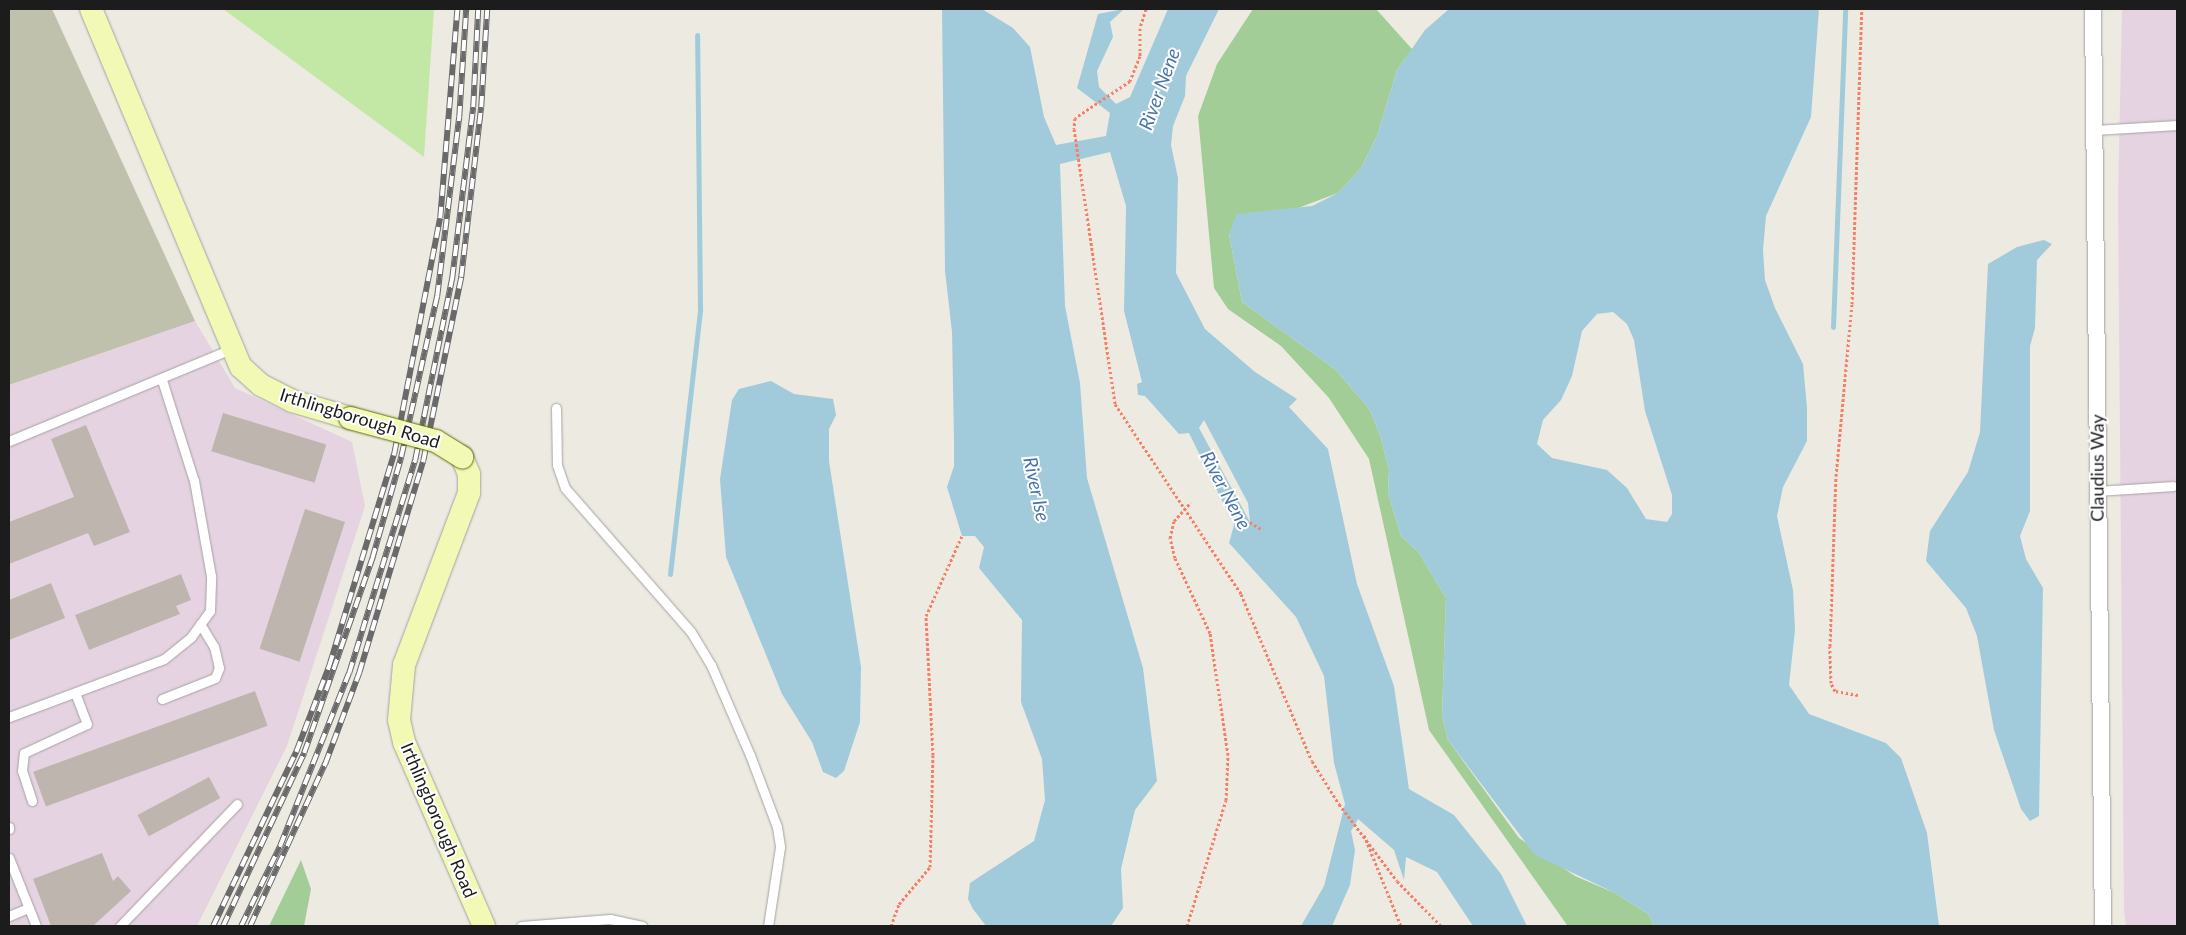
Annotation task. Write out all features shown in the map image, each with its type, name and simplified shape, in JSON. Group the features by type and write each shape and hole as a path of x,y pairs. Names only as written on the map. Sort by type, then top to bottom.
{"main road":[{"name":"Irthlingborough Road","path":"91,9 231,349 242,367 262,385 292,401 436,441 462,457 470,474 469,492 404,665 399,720 404,742 484,926"}],"street":[{"name":"Claudius Way","path":"2093,9 2103,926"}],"lane":[{"path":"2095,130 2177,125"},
{"path":"9,441 162,380 231,349"},
{"path":"9,718 164,659 200,624 210,611 211,576 194,481 162,380"},
{"path":"556,408 557,465 565,488 691,632 710,665 750,755 777,827 780,847 768,926"},
{"path":"2098,492 2174,486"},
{"path":"162,699 215,678 219,668 214,648 200,624"},
{"path":"32,801 22,771 24,754 86,724 75,693"},
{"path":"120,926 237,804"},
{"path":"9,858 36,926"},
{"path":"9,916 28,908"},
{"path":"521,926 610,918 642,926"}],"path":[{"path":"1146,9 1130,80 1075,118 1074,129 1083,175 1100,323 1115,404 1184,512 1241,594 1312,761 1339,804 1362,830 1398,881 1441,926"},
{"path":"1858,695 1835,691 1831,683 1830,646 1837,458 1852,304 1862,9"},
{"path":"1187,926 1226,800 1228,755 1210,633 1175,558 1170,538 1174,521 1191,502"},
{"path":"1250,522 1263,530"},
{"path":"891,926 900,904 930,867 932,755 926,616 962,536"},
{"path":"1362,830 1401,926"}],"shaded area":[{"path":"9,9 52,9 195,321 9,385"},
{"path":"2122,9 2177,9 2177,926 2126,926 2124,910 2118,198"},
{"path":"195,321 235,388 352,442 365,506 287,746 197,926 9,926 9,385"}],"green space":[{"path":"223,9 434,9 424,157"},
{"path":"1253,9 1376,9 1412,49 1397,70 1377,136 1361,168 1338,193 1229,234 1242,302 1336,370 1370,410 1381,438 1389,470 1388,493 1401,536 1419,553 1446,598 1442,715 1448,740 1519,838 1575,876 1615,893 1648,914 1654,926 1567,925 1429,730 1369,459 1329,398 1281,346 1228,309 1214,288 1198,116 1217,64"},
{"path":"301,860 311,889 304,926 269,926"}],"water":[{"path":"942,9 982,9 1013,28 1030,47 1044,117 1056,145 1106,136 1110,113 1077,88 1098,14 1124,9 1110,22 1113,37 1097,71 1099,87 1116,104 1130,97 1168,9 1219,9 1186,76 1185,96 1173,126 1171,145 1178,178 1176,273 1205,329 1255,372 1297,399 1289,407 1328,449 1357,584 1394,686 1409,789 1454,815 1501,874 1527,926 1473,926 1437,872 1406,857 1404,880 1394,850 1358,819 1351,831 1355,850 1350,885 1332,926 1301,926 1324,886 1345,804 1334,763 1324,676 1296,617 1229,543 1234,525 1189,433 1179,434 1145,396 1138,395 1137,384 1142,382 1124,311 1126,206 1110,152 1060,164 1065,306 1080,383 1087,478 1143,668 1157,781 1135,810 1121,869 1123,908 1111,926 986,926 968,899 970,883 1034,841 1045,800 1042,759 1021,702 1022,620 979,568 984,547 975,536 962,536 947,487 954,466 954,440 952,332 945,271","holes":["1204,420 1248,503 1250,522 1199,428"]},
{"path":"1449,9 1819,9 1811,117 1766,216 1763,250 1765,280 1775,308 1803,364 1807,408 1807,441 1783,487 1777,516 1793,590 1795,630 1789,685 1809,714 1886,743 1901,758 1927,833 1939,926 1654,926 1648,914 1615,893 1535,855 1448,740 1442,715 1446,598 1419,553 1401,536 1388,493 1389,470 1381,438 1370,410 1336,370 1242,302 1229,234 1237,214 1312,206 1338,193 1361,168 1377,136 1397,70 1425,30","holes":["1613,312 1627,324 1634,340 1645,411 1672,495 1672,514 1667,522 1646,519 1627,488 1607,470 1552,458 1537,444 1543,420 1561,400 1572,376 1582,331 1597,314"]},
{"path":"2044,240 2052,244 2037,260 2035,328 2030,346 2030,511 2020,536 2026,559 2043,588 2039,816 2030,821 2021,809 1994,730 1977,636 1966,608 1926,561 1930,531 1968,472 1980,432 1988,264 2017,247"},
{"path":"771,381 794,394 833,399 836,415 829,429 829,461 861,667 860,722 844,771 836,778 823,772 812,742 782,694 726,557 720,479 732,400 739,389"}],"building":[{"path":"223,413 326,445 315,483 211,451"},
{"path":"86,425 130,532 94,546 88,533 9,564 9,522 74,497 51,439"},
{"path":"305,509 345,522 300,662 260,649"},
{"path":"181,574 191,600 176,606 180,614 89,650 75,615"},
{"path":"51,583 65,618 9,640 9,600"},
{"path":"255,691 268,726 46,806 33,772"},
{"path":"209,777 220,798 149,836 137,815"},
{"path":"102,853 113,881 118,876 131,891 93,926 51,926 33,879"}],"waterway":[{"path":"1833,327 1845,9"},
{"path":"670,574 700,309 697,35"}],"railway":[{"path":"213,926 296,752 329,666 394,454 440,218 457,9"},
{"path":"223,926 304,753 372,559 401,457 437,296 459,117 466,9"},
{"path":"241,926 280,846 349,673 415,460 452,278 473,107 478,9"},
{"path":"250,926 325,764 359,673 423,461 461,277 481,107 487,9"}],"water label":[{"name":"River Nene","path":"1159,89"},
{"name":"River Ise","path":"1037,489"},
{"name":"River Nene","path":"1226,490"}]}
